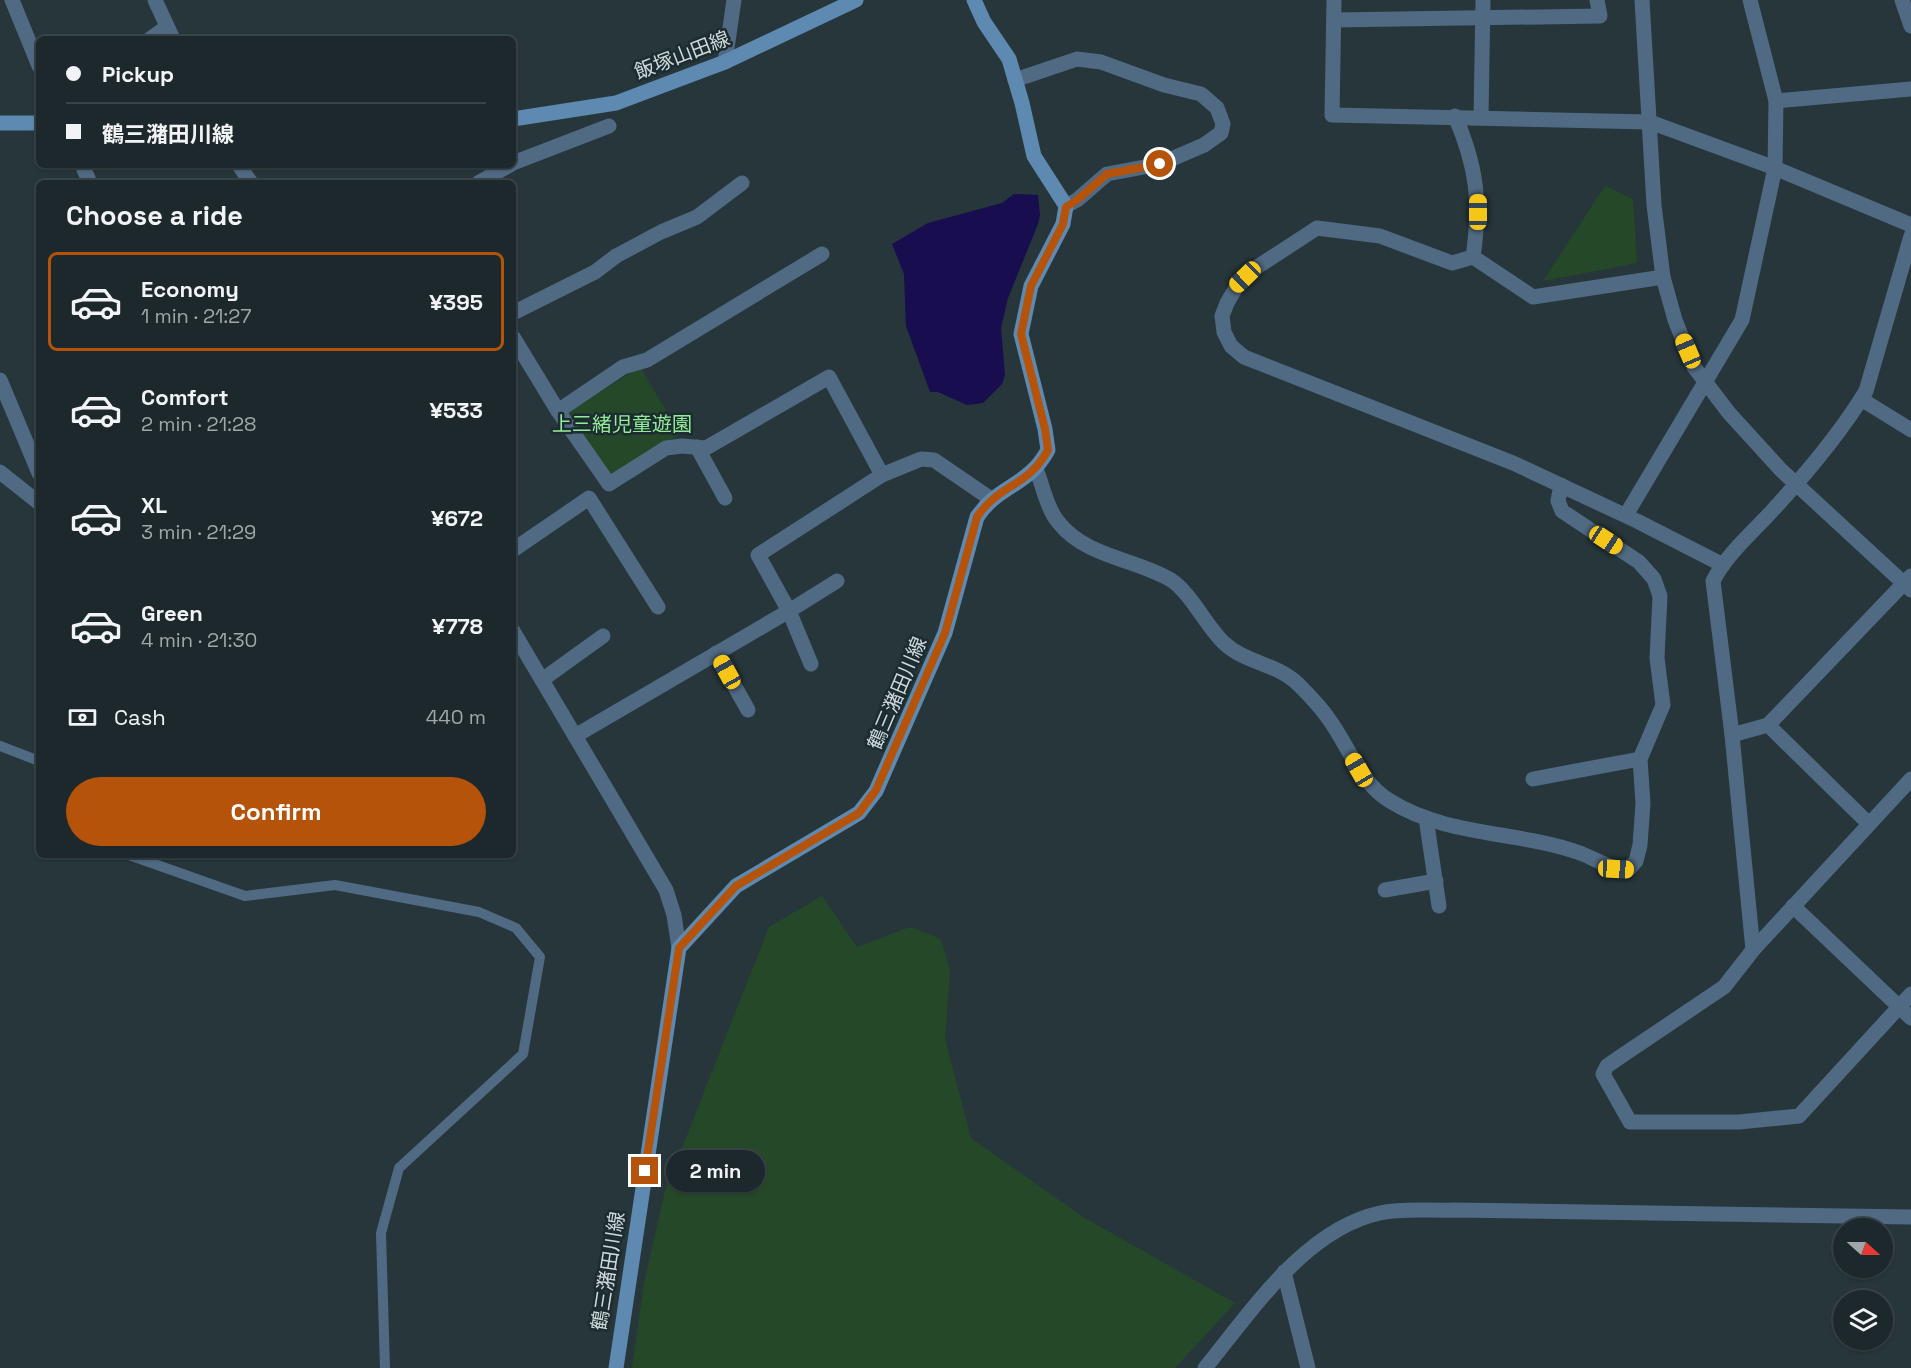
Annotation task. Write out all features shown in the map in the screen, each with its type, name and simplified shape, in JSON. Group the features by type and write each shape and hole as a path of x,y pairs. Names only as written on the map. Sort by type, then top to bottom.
{"main road":[{"name":"飯塚山田線","path":"516,120 616,103 725,62 856,0"},
{"path":"974,0 984,22 1009,59 1034,156 1066,207 1063,224 1031,286 1021,334 1045,429 1048,450 1035,469"},
{"path":"0,123 36,123"},
{"name":"鶴三潴田川線","path":"616,1368 679,948 736,886 859,813 876,790 945,633 977,517 1002,490 1027,478 1035,469"}],"street":[{"path":"12,0 36,59"},
{"path":"155,0 170,33"},
{"path":"725,62 734,0"},
{"path":"1334,0 1332,115 1650,122 1775,168 1911,225"},
{"path":"1481,117 1483,0"},
{"path":"1334,20 1600,16 1597,0"},
{"path":"1642,0 1654,205 1663,277 1675,320 1694,367 1729,412 1797,484 1909,583 1768,725 1732,735"},
{"path":"1626,515 1742,320 1775,168 1776,101 1750,0"},
{"path":"1902,0 1911,26"},
{"path":"1015,80 1077,59 1101,62 1164,85 1201,94 1217,108 1223,124 1221,133 1204,145 1160,164 1107,174 1066,207"},
{"path":"1776,101 1911,89"},
{"path":"1455,117 1474,167 1478,197 1478,226 1473,257"},
{"path":"516,162 609,126"},
{"path":"483,180 504,168"},
{"path":"516,312 595,272 616,256 697,217 742,183"},
{"path":"1663,277 1533,297 1473,257 1452,263 1380,236 1317,228 1267,258 1237,286 1222,316 1224,332 1230,346 1244,357 1513,463 1626,515 1723,565"},
{"path":"1753,950 1732,735 1712,591 1713,581 1723,565 1797,484 1861,399 1873,373 1911,236"},
{"path":"558,411 623,367 647,360 822,254"},
{"path":"516,342 558,411 609,484 666,448 706,448 829,377 882,475"},
{"path":"0,380 36,466"},
{"path":"1861,399 1911,430"},
{"path":"697,447 725,498"},
{"path":"811,664 789,611 758,555 882,475 921,459 934,460 992,499"},
{"path":"1035,469 1059,523 1078,539 1109,556 1157,573 1174,582 1224,644 1249,658 1276,667 1297,683 1328,718 1367,782 1389,801 1426,818 1559,847 1577,852 1616,869 1628,870 1636,861 1640,845 1643,803 1640,759 1663,705 1657,658 1660,596 1654,579 1639,562 1562,511 1558,501 1561,485"},
{"path":"0,471 36,501"},
{"path":"516,548 589,498 658,607"},
{"path":"575,736 837,581"},
{"path":"516,636 666,890 674,915 679,948"},
{"path":"542,680 603,636"},
{"path":"716,653 748,710"},
{"path":"1768,725 1868,823"},
{"path":"1533,778 1640,759"},
{"path":"1911,779 1753,950 1724,987 1607,1066 1603,1074 1630,1122 1739,1122 1799,1116 1911,994"},
{"path":"1426,818 1439,906"},
{"path":"1385,890 1436,881"},
{"path":"1793,906 1911,1018"},
{"path":"1204,1368 1284,1272 1335,1231 1380,1213 1454,1210 1911,1217"},
{"path":"1284,1272 1308,1368"}],"lane":[{"path":"0,746 36,760"},
{"path":"137,858 245,896 335,885 479,912 516,928 540,957 523,1054 399,1168 381,1233 385,1368"}],"green space":[{"path":"1605,186 1633,199 1637,263 1543,281"},
{"name":"上三緒児童遊園","path":"640,367 680,434 610,478 568,412"},
{"path":"822,896 857,947 910,927 941,939 950,971 945,1039 971,1138 1083,1217 1235,1303 1175,1368 632,1368 644,1283 665,1191 769,927"}],"shaded area":[{"path":"1014,194 1038,195 1040,215 1008,298 1001,328 1005,375 1002,384 983,403 967,405 938,392 930,392 906,326 904,274 892,244 928,223 1002,203"}],"route":[{"path":"645,1171 679,948 736,886 859,813 876,790 897,748 945,633 977,517 985,505 1002,490 1027,478 1041,463 1048,450 1045,429 1021,334 1031,286 1063,224 1066,207 1107,174 1160,164"}]}
